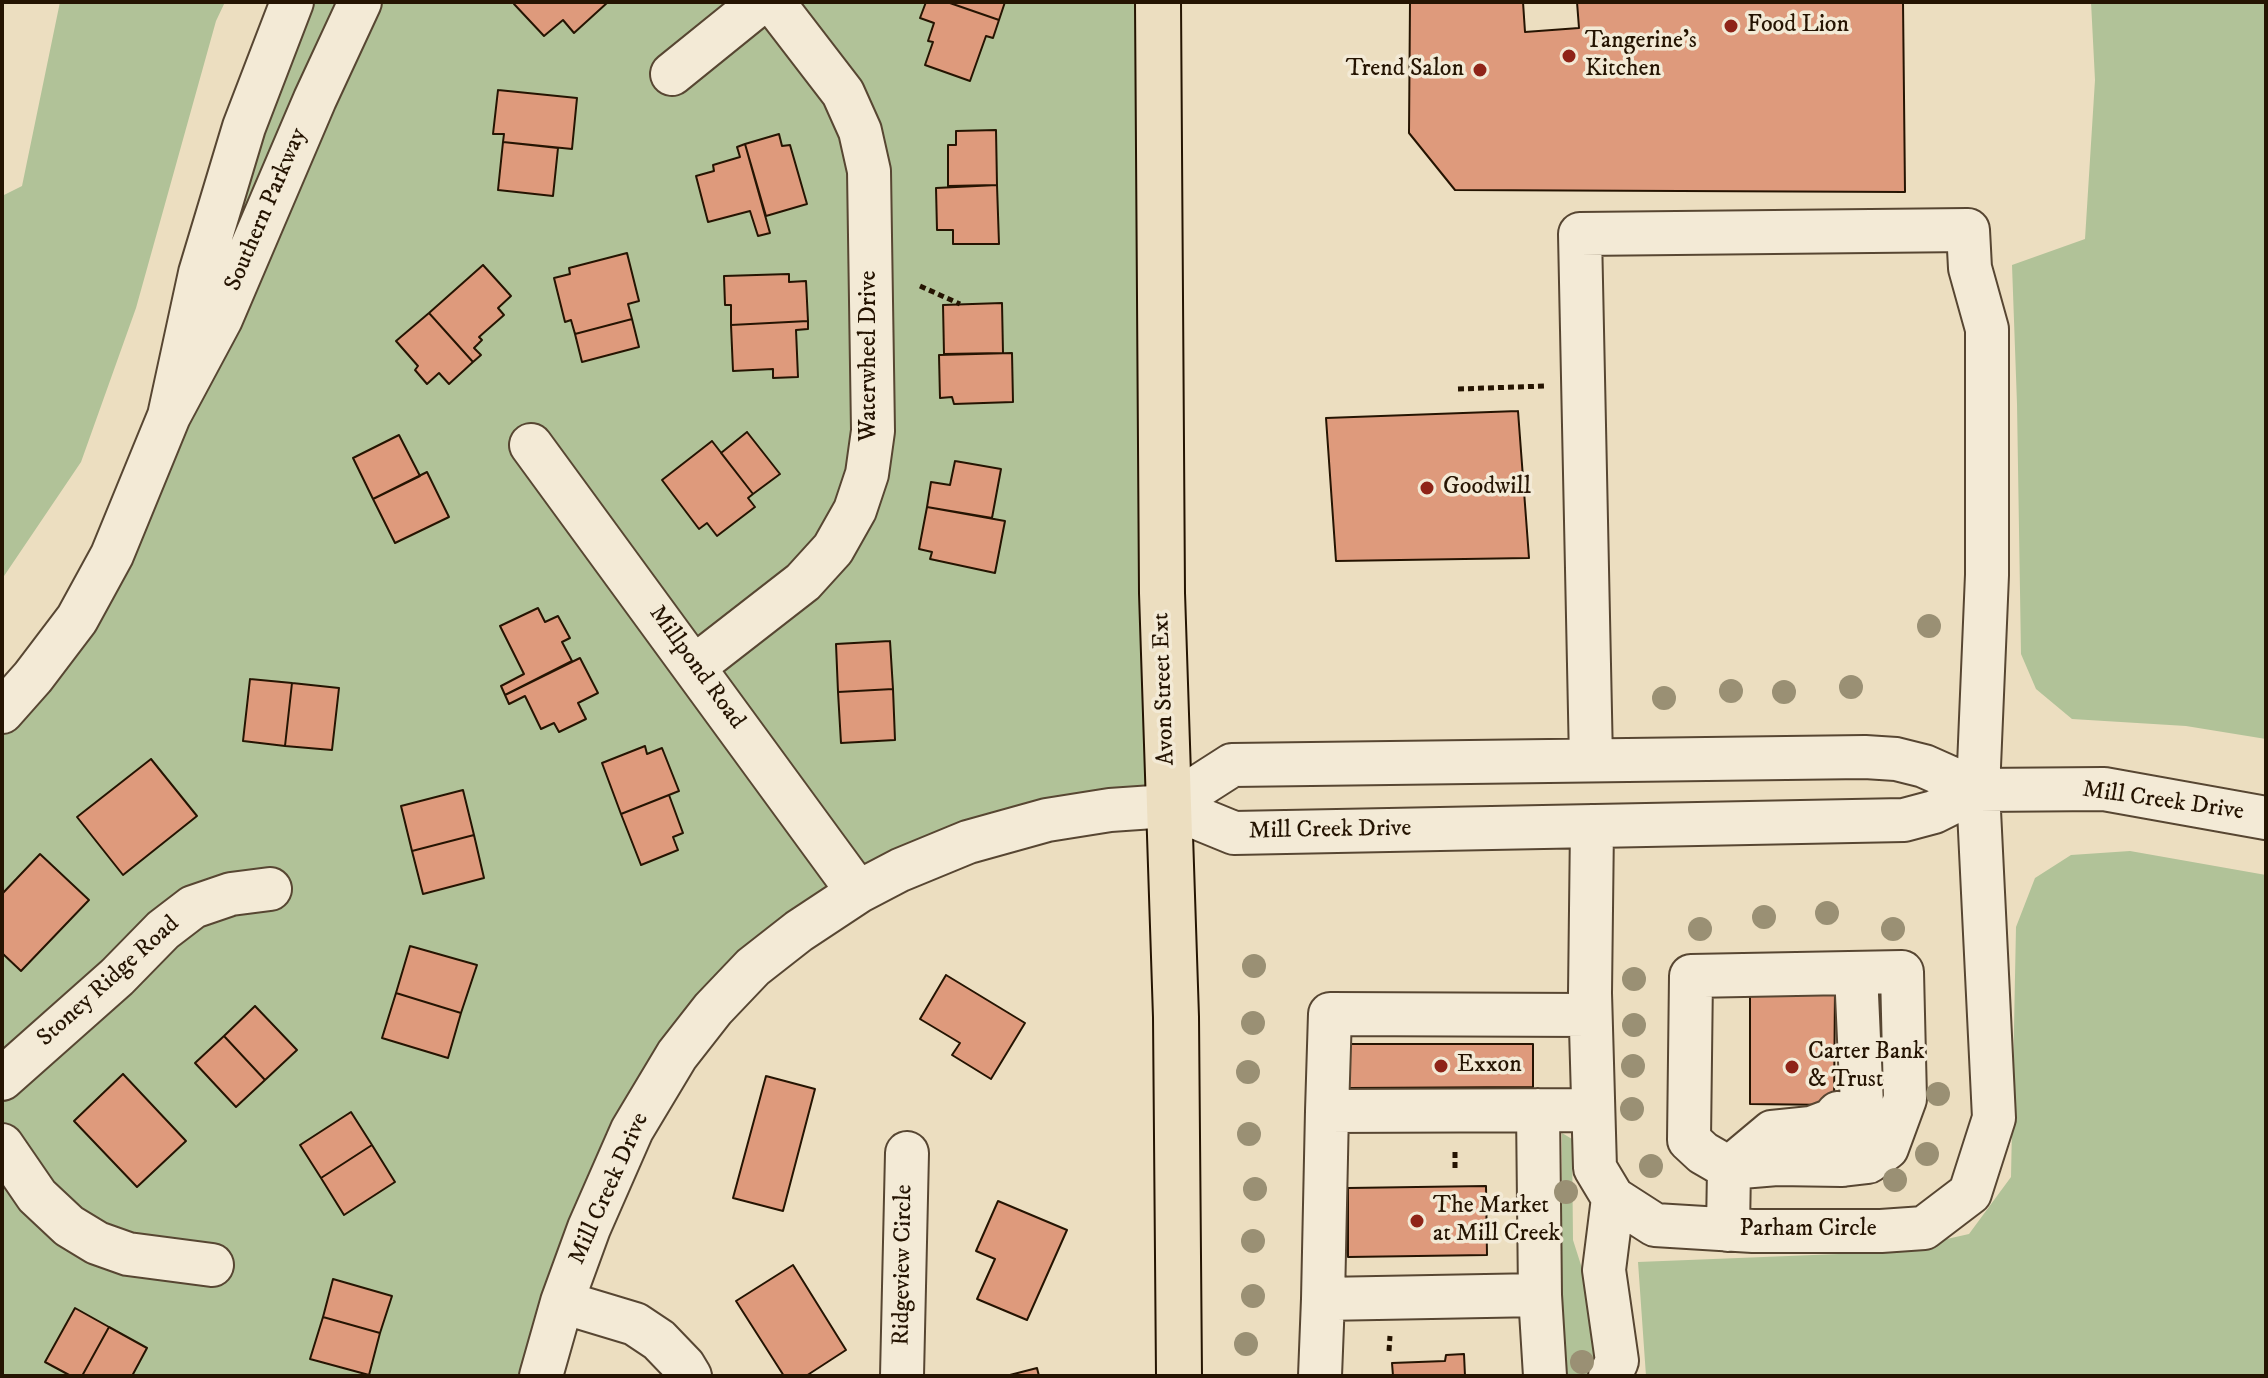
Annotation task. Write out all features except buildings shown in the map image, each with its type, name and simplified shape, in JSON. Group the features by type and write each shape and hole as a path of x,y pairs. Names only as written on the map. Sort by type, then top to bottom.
{"main road":[{"name":"Avon Street Ext","path":"1158,2 1162,593 1176,1017 1179,1376"}],"street":[{"name":"Southern Parkway","path":"169,416 200,273 244,127 292,2"},
{"name":"Southern Parkway","path":"2,712 77,619 112,555 169,416 221,319 360,2"},
{"path":"672,74 761,2"},
{"name":"Waterwheel Drive","path":"695,666 803,582 833,549 855,510 867,474 873,431 869,171 860,131 843,93 773,2"},
{"name":"Parham Circle","path":"1583,385 1580,234 1968,230 1970,268 1987,329 1987,575 1978,790 1994,1118 1970,1193 1924,1228 1881,1231 1728,1230 1655,1225 1613,1198 1595,1168 1590,1015 1592,826"},
{"path":"1583,385 1591,760"},
{"name":"Millpond Road","path":"531,445 858,892"},
{"path":"1168,806 1232,765 1896,759 1924,766 1978,790"},
{"name":"Mill Creek Drive","path":"541,1376 562,1302 589,1228 632,1130 677,1055 713,1009 753,967 799,931 858,892 900,870 968,842 1047,820 1110,810 1168,806 1234,833 1904,820 1934,812 1978,790 2104,789 2266,818"},
{"name":"Stoney Ridge Road","path":"2,1079 117,977 163,930 193,907 231,894 270,889"},
{"path":"1902,972 1905,1099 1887,1148 1868,1162 1842,1165 1777,1164 1729,1168 1703,1153 1689,1140 1691,976 1857,973 1902,972"},
{"path":"1729,1168 1772,1149 1814,1148 1834,1141 1851,1126 1862,1105 1863,1088 1857,973"},
{"path":"1321,1375 1330,1014 1590,1015"},
{"path":"1538,1110 1540,1295 1545,1376"},
{"path":"1327,1111 1593,1110"},
{"path":"2,1145 37,1196 69,1226 97,1243 128,1254 212,1265"},
{"name":"Ridgeview Circle","path":"902,1376 907,1153"},
{"path":"1728,1230 1729,1168"},
{"path":"1610,1376 1617,1361 1604,1270 1613,1198"},
{"path":"1323,1299 1540,1295"},
{"path":"562,1302 635,1324 659,1340 690,1376"}],"path":[{"path":"920,286 960,304"},
{"path":"1458,389 1583,385"}],"green space":[{"path":"60,2 225,2 216,21 136,308 81,462 2,579 2,196 22,186"},
{"path":"292,2 1158,2 1168,806 900,870 677,1055 541,1376 2,1376 2,712 77,619"},
{"path":"2091,2 2266,2 2266,739 2186,726 2072,719 2036,689 2021,654 2012,265 2085,239 2095,80"},
{"path":"2130,851 2266,875 2266,1376 1646,1376 1638,1262 1889,1252 1969,1234 2011,1177 2016,927 2035,878 2071,855"},
{"path":"1562,1133 1572,1139 1573,1240 1594,1306 1597,1367 1593,1376 1569,1376 1562,1349"}],"place":[{"name":"Food Lion","path":"1731,26"},
{"name":"Tangerine's Kitchen","path":"1569,56"},
{"name":"Trend Salon","path":"1480,70"},
{"name":"Goodwill","path":"1427,488"},
{"name":"Exxon","path":"1441,1066"},
{"name":"Carter Bank & Trust","path":"1792,1067"},
{"name":"The Market at Mill Creek","path":"1417,1221"}]}
